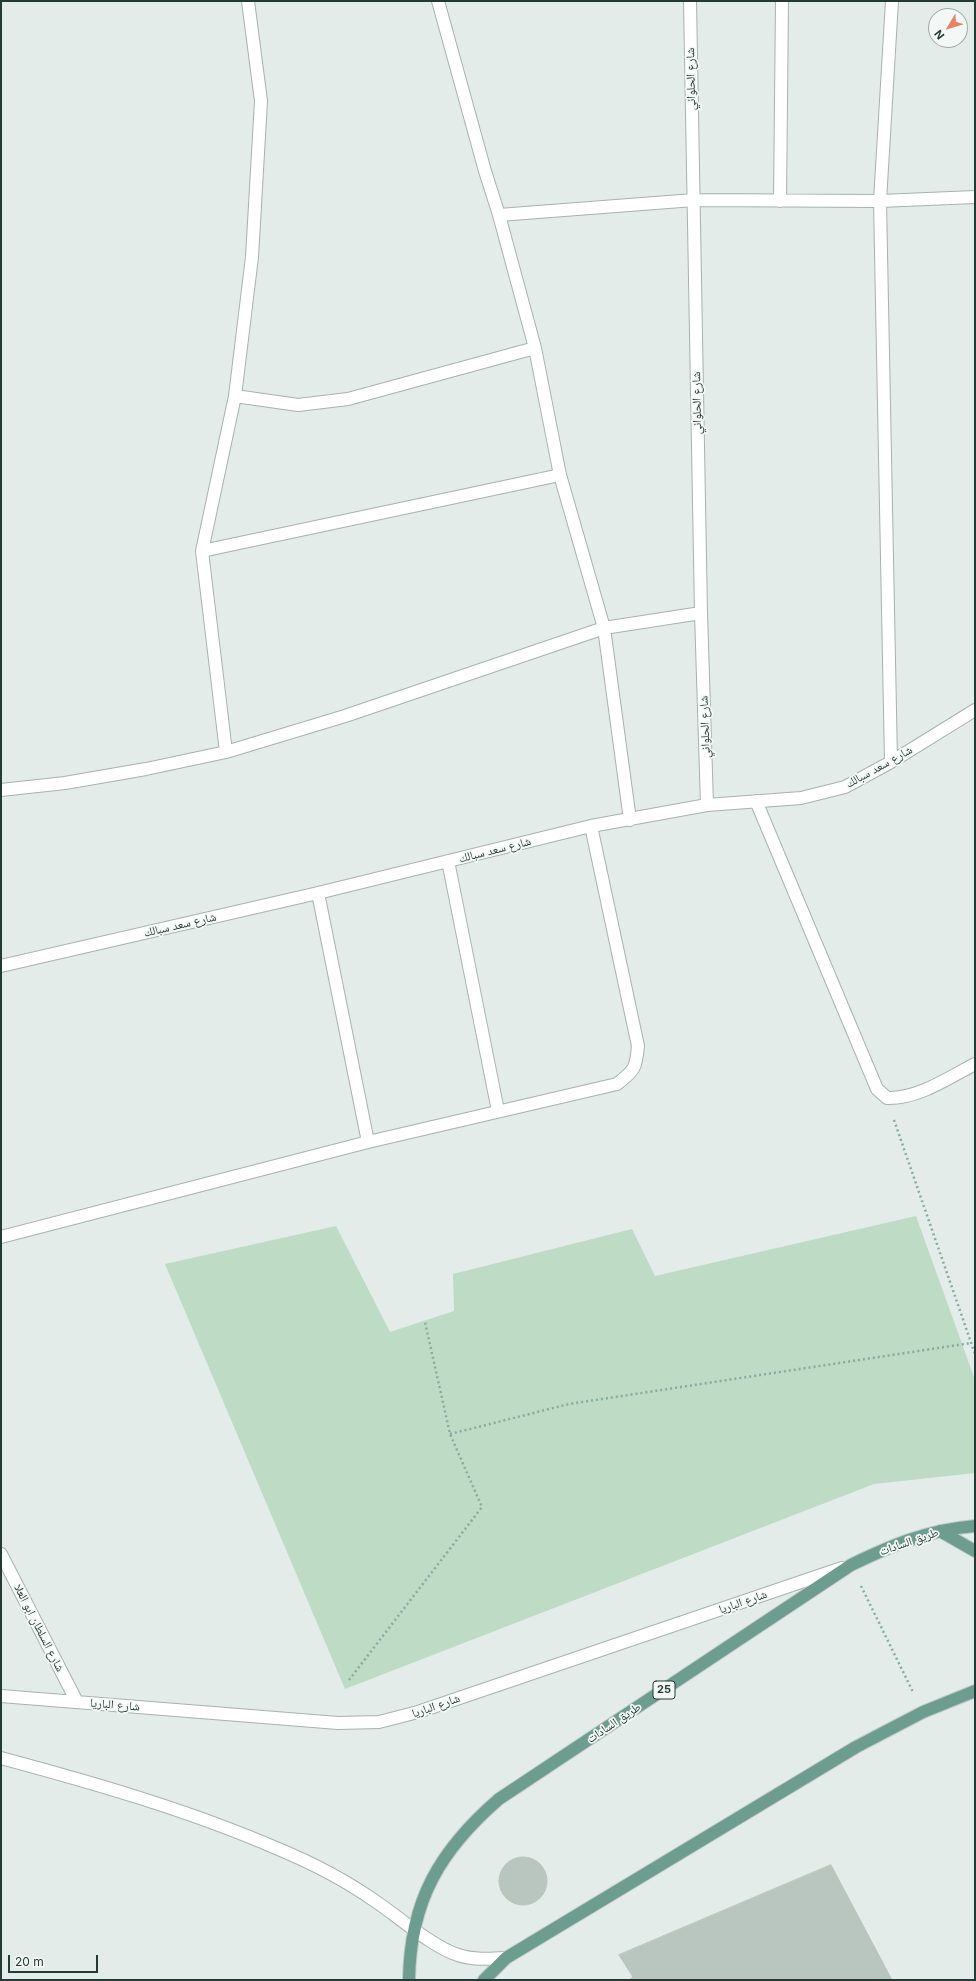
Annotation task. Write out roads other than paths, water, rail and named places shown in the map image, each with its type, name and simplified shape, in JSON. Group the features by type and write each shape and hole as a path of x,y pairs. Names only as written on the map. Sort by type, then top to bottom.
{"main road":[{"name":"طريق السادات","path":"414,1929 423,1898 437,1870 454,1843 475,1819 499,1799 851,1566 894,1544 940,1531 975,1526"},
{"path":"940,1531 975,1551"},
{"path":"484,1980 506,1958 856,1747 923,1712 975,1691"},
{"name":"25","path":"409,1980 414,1929"}],"street":[{"path":"226,752 202,551 235,396 252,257 261,101 248,1"},
{"path":"438,1 535,348 560,475 604,628 630,820"},
{"name":"شارع الحلواني","path":"690,1 701,613 708,805"},
{"path":"780,201 782,1"},
{"path":"891,762 880,201 892,1"},
{"path":"499,215 694,200 880,201 975,197"},
{"path":"235,396 298,405 348,399 535,348"},
{"path":"202,551 560,475"},
{"path":"1,790 65,783 146,769 226,752 345,716 604,628 701,613"},
{"name":"شارع سعد سبالك","path":"1,966 318,893 591,826 708,805 801,798 845,787 891,762 975,710"},
{"path":"756,801 877,1089 887,1098 900,1099 932,1086 975,1064"},
{"path":"1,1237 368,1142 617,1084 632,1072 637,1064 638,1046 591,826"},
{"path":"448,861 498,1111"},
{"path":"318,893 368,1142"},
{"name":"شارع السلطان ابو العلا","path":"1,1554 77,1702"},
{"name":"شارع الباريا","path":"1,1696 338,1723 379,1722 418,1712 851,1566"},
{"path":"1,1758 93,1783 226,1828 277,1848 326,1871 373,1900 414,1929 458,1955 481,1959 506,1958"}]}
